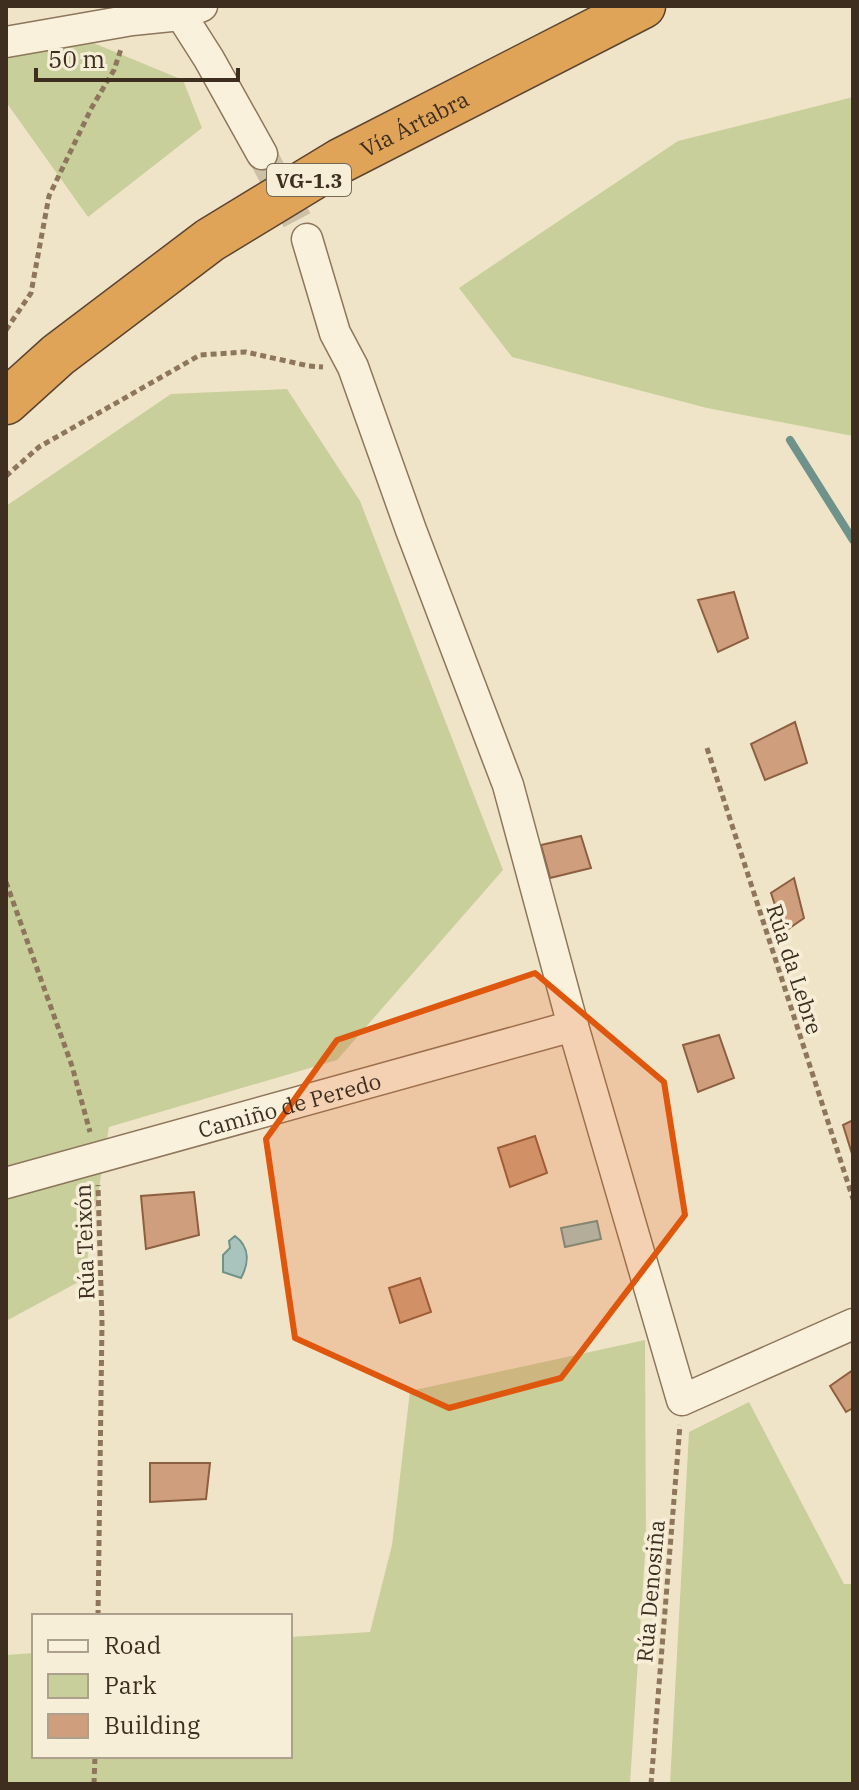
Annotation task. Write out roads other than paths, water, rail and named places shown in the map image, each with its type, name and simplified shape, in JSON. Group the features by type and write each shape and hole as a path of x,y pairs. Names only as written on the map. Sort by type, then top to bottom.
{"highway":[{"name":"Vía Ártabra","path":"6,402 58,355 210,240 340,161 643,6"}],"street":[{"path":"6,42 191,10 209,59 262,154"},
{"path":"307,239 335,333 353,367 508,785 573,1026 682,1400 853,1324"},
{"name":"Camiño de Peredo","path":"6,1183 573,1026"}],"water":[{"path":"597,1221 601,1239 565,1247 561,1228"},
{"path":"235,1236 247,1256 241,1278 223,1272 223,1255 230,1248 229,1241"}],"waterway":[{"path":"790,440 853,540"}],"tunnel":[{"path":"262,154 307,239"}]}
